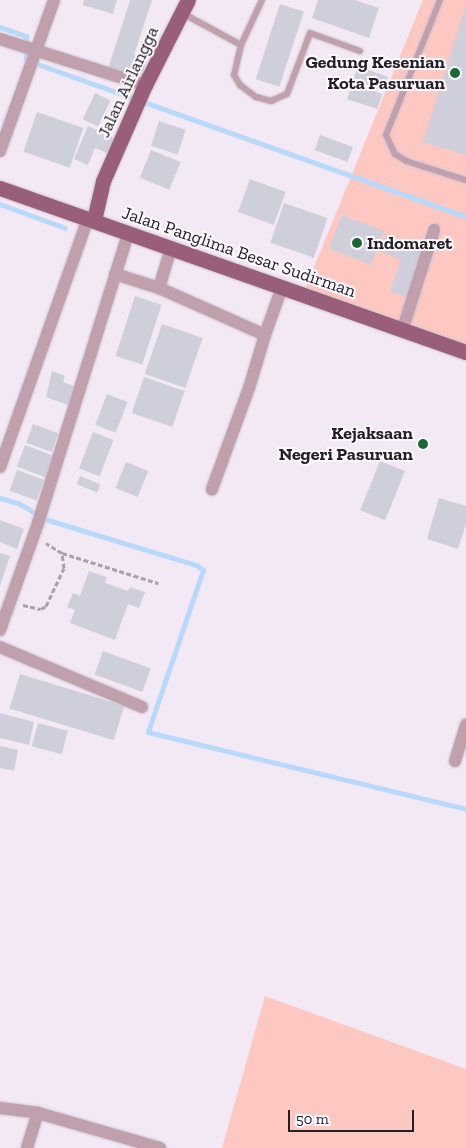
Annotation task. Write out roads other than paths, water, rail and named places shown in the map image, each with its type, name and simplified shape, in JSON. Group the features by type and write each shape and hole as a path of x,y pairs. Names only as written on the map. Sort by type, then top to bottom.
{"main road":[{"name":"Jalan Airlangga","path":"91,219 103,181 143,89 185,7"},
{"name":"Jalan Panglima Besar Sudirman","path":"0,188 403,328 466,352"}],"street":[{"path":"0,151 31,70 54,0"},
{"path":"0,39 143,89"},
{"path":"0,467 91,219"},
{"path":"403,328 434,230"},
{"path":"0,630 43,508 128,234"},
{"path":"159,288 171,248"},
{"path":"115,274 159,288 264,335"},
{"path":"212,489 249,388 264,335 282,287"},
{"path":"0,647 142,706"},
{"path":"455,761 466,725"},
{"path":"0,1108 38,1113 160,1148"},
{"path":"27,1148 38,1113"}],"lane":[{"path":"262,0 241,44 234,75 240,85 256,97 272,101 287,94 310,33 360,51"},
{"path":"440,0 386,134 395,154 406,161 466,180"},
{"path":"185,7 241,44"}],"waterway":[{"path":"0,27 26,36 26,60 466,217"},
{"path":"0,204 65,228"},
{"path":"0,498 18,503 48,520 196,565 203,570 148,732 466,809"}],"place":[{"name":"Gedung Kesenian Kota Pasuruan","path":"455,73"},
{"name":"Indomaret","path":"357,243"},
{"name":"Kejaksaan Negeri Pasuruan","path":"423,444"}]}
